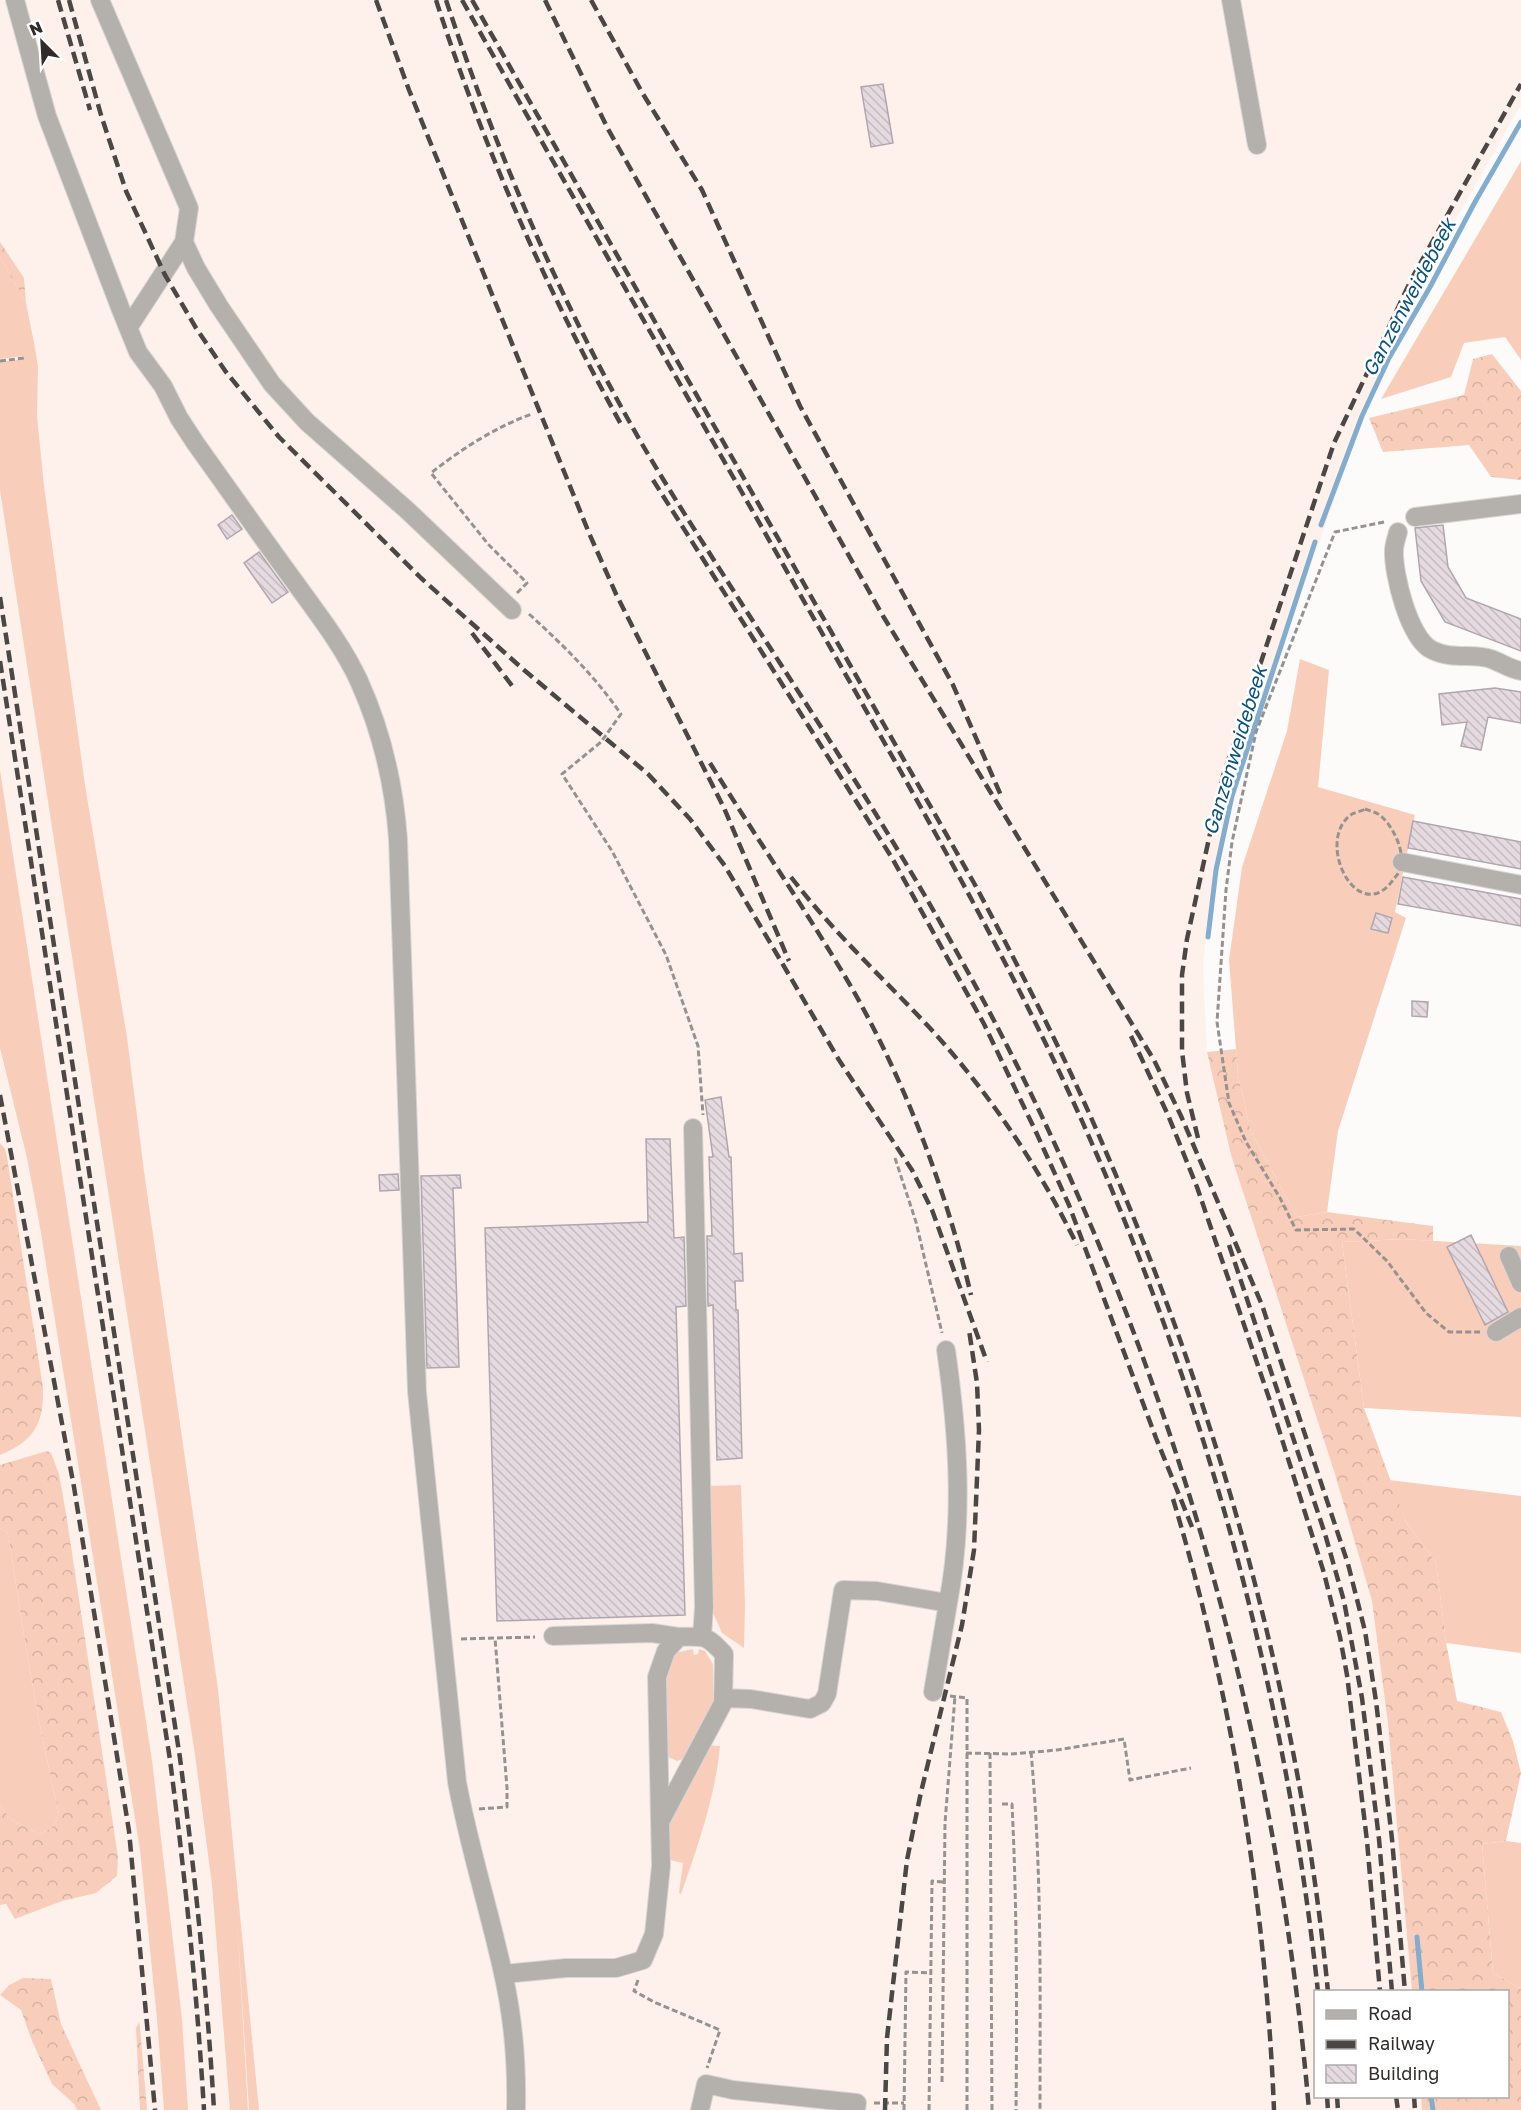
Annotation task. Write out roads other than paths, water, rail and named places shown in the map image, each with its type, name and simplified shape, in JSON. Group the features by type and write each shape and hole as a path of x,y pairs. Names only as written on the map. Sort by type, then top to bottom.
{"street":[{"path":"15,0 47,116 138,352 163,386 179,418 196,444 313,608 353,671 378,730 390,773 398,839 417,1392 457,1782 504,1974 514,2060 516,2110"},
{"path":"100,0 189,208 184,242 128,328"},
{"path":"1231,0 1257,145"},
{"path":"184,242 196,268 219,306 272,384 307,422 518,607"},
{"path":"1415,517 1521,504"},
{"path":"1391,527 1397,578 1418,637 1430,650 1444,654 1490,658 1521,671"},
{"path":"1402,862 1521,885"},
{"path":"693,1128 704,1607 702,1636"},
{"path":"1509,1256 1521,1283"},
{"path":"1496,1332 1521,1317"},
{"path":"933,1692 958,1534 953,1399 946,1350"},
{"path":"723,1698 751,1699 810,1709 822,1702 827,1694 843,1590 877,1591 948,1604"},
{"path":"553,1636 652,1633 679,1637 702,1636 710,1639 724,1654 723,1703 661,1820"},
{"path":"504,1974 566,1968 616,1968 643,1960 654,1934 661,1866 657,1677 666,1651 679,1637"},
{"path":"700,2110 706,2084 733,2090 856,2107"}],"waterway":[{"name":"Ganzenweidebeek","path":"1321,525 1362,416 1389,358 1521,122"},
{"name":"Ganzenweidebeek","path":"1208,937 1216,870 1232,796 1315,542"},
{"path":"1417,1937 1422,1990"},
{"path":"1431,2098 1433,2110"}],"railway":[{"path":"58,0 90,110"},
{"path":"69,0 101,115 126,191 165,275 196,328 226,372 279,437 421,578 524,670 648,774 690,819 725,866 839,1060 912,1170 932,1210 987,1362"},
{"path":"376,0 409,90 589,533 616,594 724,808 789,961"},
{"path":"436,0 475,110 519,218 568,324 623,428"},
{"path":"446,0 509,171 558,282 612,391 666,484 907,866 959,956 1029,1091 1092,1229 1148,1370 1195,1514 1235,1661 1267,1809 1292,1959 1309,2110"},
{"path":"462,0 934,830 1036,1023 1097,1155 1176,1357 1239,1565 1265,1670 1287,1777 1318,1990"},
{"path":"472,0 974,883 1043,1016 1106,1152 1147,1252 1185,1355 1250,1563 1276,1670 1298,1777 1315,1884 1328,1990"},
{"path":"545,0 608,129 883,616 1154,1060 1181,1116 1262,1305 1348,1564 1365,1631 1376,1701 1392,1839 1405,1990"},
{"path":"591,0 643,94 702,190 800,406 953,685 1002,798"},
{"path":"1198,1138 1187,1093 1182,1051 1182,975 1187,939 1222,779 1334,443 1412,278 1521,84"},
{"path":"653,480 892,858 984,1024 1069,1205 1156,1438 1192,1527"},
{"path":"0,597 180,1758 200,1934 214,2110"},
{"path":"472,633 513,687"},
{"path":"0,661 170,1760 190,1935 204,2110"},
{"path":"710,763 818,933 872,1026 907,1100 937,1177 971,1295"},
{"path":"791,877 823,916 929,1027 972,1077 1029,1159 1077,1245"},
{"path":"1131,1036 1168,1115 1197,1187 1269,1398 1324,1573 1347,1675 1367,1841 1380,1990"},
{"path":"0,1095 74,1487 129,1831 155,2110"},
{"path":"1229,1245 1325,1534 1344,1601 1362,1698 1379,1839 1392,1990"},
{"path":"885,2110 887,2038 907,1860 921,1792 962,1625 974,1550 979,1430 977,1383 969,1330"},
{"path":"1173,1499 1213,1648 1243,1801 1263,1956 1274,2110"},
{"path":"1327,2098 1328,2110"},
{"path":"1337,2098 1338,2110"},
{"path":"1396,2098 1398,2110"},
{"path":"1414,2098 1415,2110"}]}
